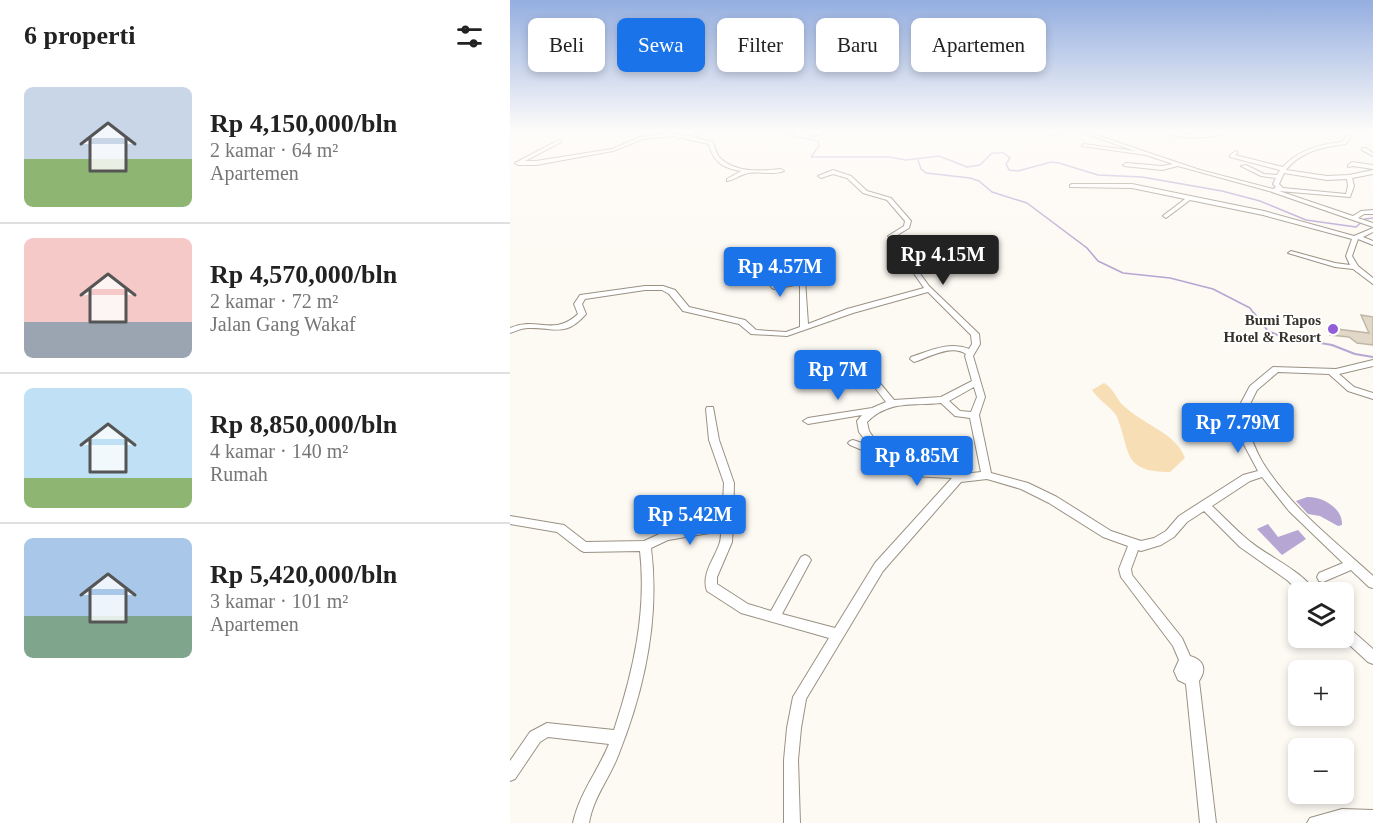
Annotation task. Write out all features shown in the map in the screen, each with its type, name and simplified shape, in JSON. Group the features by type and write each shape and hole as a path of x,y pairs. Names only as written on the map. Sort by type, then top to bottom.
{"street":[{"path":"821,176 841,170"},
{"path":"843,170 865,192 889,199 906,217 907,227 891,237 929,289 971,328 976,344 970,362 981,401 974,415 987,475"},
{"path":"1203,170 1270,190 1353,219 1373,229"},
{"path":"1253,170 1263,175 1297,174 1327,178 1373,172"},
{"path":"1268,170 1302,183 1297,174"},
{"path":"1280,175 1285,170"},
{"path":"729,180 746,171 781,171"},
{"path":"1280,175 1281,189"},
{"path":"1348,177 1353,201 1363,212"},
{"path":"1071,186 1125,185 1141,191 1272,214 1373,243"},
{"path":"1270,190 1281,189 1353,201"},
{"path":"1166,216 1188,199"},
{"path":"1353,219 1363,212 1373,212"},
{"path":"1373,229 1356,238 1349,256 1355,267 1369,276 1373,282"},
{"path":"1291,253 1335,266 1355,267"},
{"path":"770,281 774,287 802,281 804,328"},
{"path":"510,331 525,325 554,330 562,329 582,314 578,304 583,297 645,288 670,290 686,309 742,322 754,332 788,334 850,311 929,289"},
{"path":"914,359 958,346 966,348 971,354"},
{"path":"1373,363 1356,369 1331,372 1276,369 1253,388 1239,416 1264,473 1281,495 1373,583"},
{"path":"1331,372 1351,389 1373,396"},
{"path":"808,421 870,411 891,403 944,400 976,382"},
{"path":"876,384 891,403"},
{"path":"944,400 958,414 974,415"},
{"path":"710,409 714,440 728,478 728,525 724,550 711,577 711,587 745,609 775,615 838,635"},
{"path":"853,443 862,447 870,442 861,424 870,411"},
{"path":"792,823 790,774 795,716 800,697 879,567 958,477 960,449"},
{"path":"887,458 911,472 958,477 987,475 1040,493 1107,534 1141,546 1157,542 1170,534 1182,519 1247,478 1264,473"},
{"path":"1205,505 1244,544 1297,582"},
{"path":"510,520 560,528 584,547 645,546 666,536 728,525"},
{"path":"1134,544 1125,569 1127,578 1178,642 1186,661 1194,664 1198,671 1192,678 1208,823"},
{"path":"581,823 584,811 618,738 629,706 647,609 649,569 645,546"},
{"path":"775,615 805,560"},
{"path":"1323,577 1353,564"},
{"path":"1354,641 1373,658"},
{"path":"510,774 535,737 547,730 618,738"},
{"path":"1315,823 1342,817 1373,818"}],"shaded area":[{"path":"1104,383 1125,407 1167,436 1181,449 1185,458 1170,472 1143,468 1131,458 1117,417 1092,390"},
{"path":"1307,497 1325,501 1335,508 1342,525 1338,526 1320,516 1308,514 1296,501"},
{"path":"1268,524 1278,537 1298,530 1306,539 1282,555 1257,529"}],"building":[{"name":"Bumi Tapos Hotel & Resort","path":"1361,315 1373,317 1373,345 1357,343 1349,337 1330,335 1328,328 1369,333"}],"waterway":[{"path":"923,170 926,173 970,178 979,181 992,192 1027,203 1087,248 1098,261 1123,273 1170,278 1213,289 1250,308 1255,315"},
{"path":"1013,170 1020,170"},
{"path":"1083,170 1098,175 1142,177 1222,191 1260,201 1306,220 1356,227 1365,219 1373,218"},
{"path":"1254,313 1268,331 1280,336 1332,345 1355,354 1373,357"}],"place":[{"name":"Bumi Tapos Hotel & Resort","path":"1333,329"}]}
